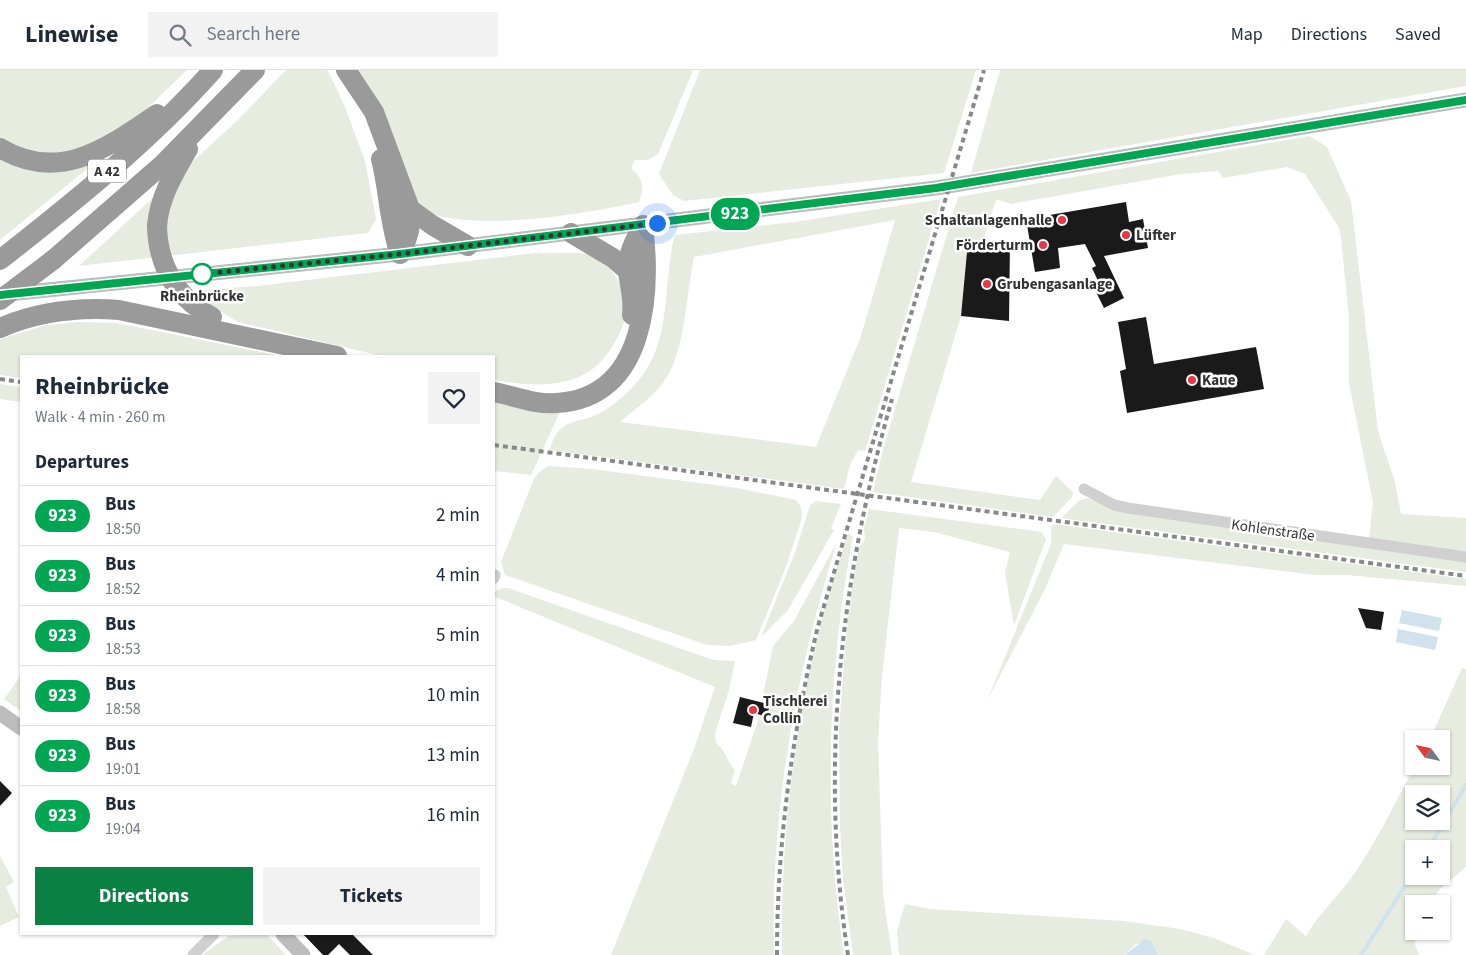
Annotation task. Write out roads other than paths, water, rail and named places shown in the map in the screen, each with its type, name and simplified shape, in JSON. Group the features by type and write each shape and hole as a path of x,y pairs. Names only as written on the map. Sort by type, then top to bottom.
{"highway":[{"name":"A 42","path":"0,300 53,260 164,164 255,70"},
{"path":"346,70 374,112 384,132 410,208 409,235 400,254"},
{"name":"A 42","path":"0,260 145,139 211,72"},
{"path":"0,148 22,158 39,161 76,161 96,153 126,134 211,72"},
{"path":"357,88 380,155 390,197 394,237 400,254"},
{"path":"204,124 167,188 158,214 159,251 168,274 186,299 212,317 257,338"},
{"path":"410,208 432,225 468,246"},
{"path":"501,393 545,394 572,388 600,374 612,362 629,330 633,313 628,271 631,248 643,225"},
{"path":"501,393 544,404 574,401 590,396 607,383 621,368 639,334 643,314 647,258 643,225"},
{"path":"571,233 613,258 628,271"},
{"path":"0,328 51,312 98,308 157,317 225,334 257,338 332,355"}],"main road":[{"path":"0,295 400,254 936,188 1466,100"},
{"path":"0,713 20,727"},
{"path":"284,935 303,955"}],"street":[{"name":"Kohlenstraße","path":"1084,489 1114,505 1128,508 1466,557"},
{"path":"193,955 213,935"}],"water":[{"path":"1402,610 1442,618 1439,631 1399,623"},
{"path":"1398,629 1438,637 1435,650 1396,642"},
{"path":"1145,939 1152,942 1158,955 1125,955"}],"waterway":[{"path":"1433,840 1466,785"},
{"path":"1361,955 1406,885"}],"railway":[{"path":"777,955 780,872 788,789 801,707 818,626 984,70"},
{"path":"0,379 20,382"},
{"path":"848,955 839,885 835,814 835,744 840,675 848,605 859,536 874,467 892,399"},
{"path":"495,445 1466,576"}],"place":[{"name":"Schaltanlagenhalle","path":"1062,220"},
{"name":"Lüfter","path":"1126,235"},
{"name":"Förderturm","path":"1043,245"},
{"name":"Rheinbrücke","path":"202,274"},
{"name":"Grubengasanlage","path":"987,284"},
{"name":"Kaue","path":"1192,380"},
{"name":"Tischlerei Collin","path":"753,710"}]}
